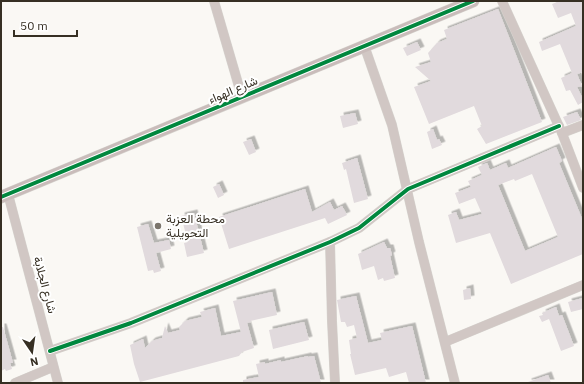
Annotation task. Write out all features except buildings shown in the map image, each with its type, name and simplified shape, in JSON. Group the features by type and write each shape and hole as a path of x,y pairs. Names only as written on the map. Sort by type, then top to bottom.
{"street":[{"path":"214,1 242,97"},
{"name":"شارع الهواء","path":"4,195 473,1"},
{"path":"502,1 560,130 583,188"},
{"path":"364,45 392,125 455,383"},
{"path":"50,351 130,324 330,242 359,228 408,189 560,130 583,125"},
{"name":"شارع الجلابة","path":"4,195 58,383"},
{"path":"330,242 335,383"},
{"path":"445,342 583,284"},
{"path":"15,383 53,367"}],"cycle path":[{"path":"1,197 473,1"},
{"path":"50,351 131,323 330,242 359,228 408,189 559,126"}],"place":[{"name":"محطة العزبة التحويلية","path":"158,226"}]}
